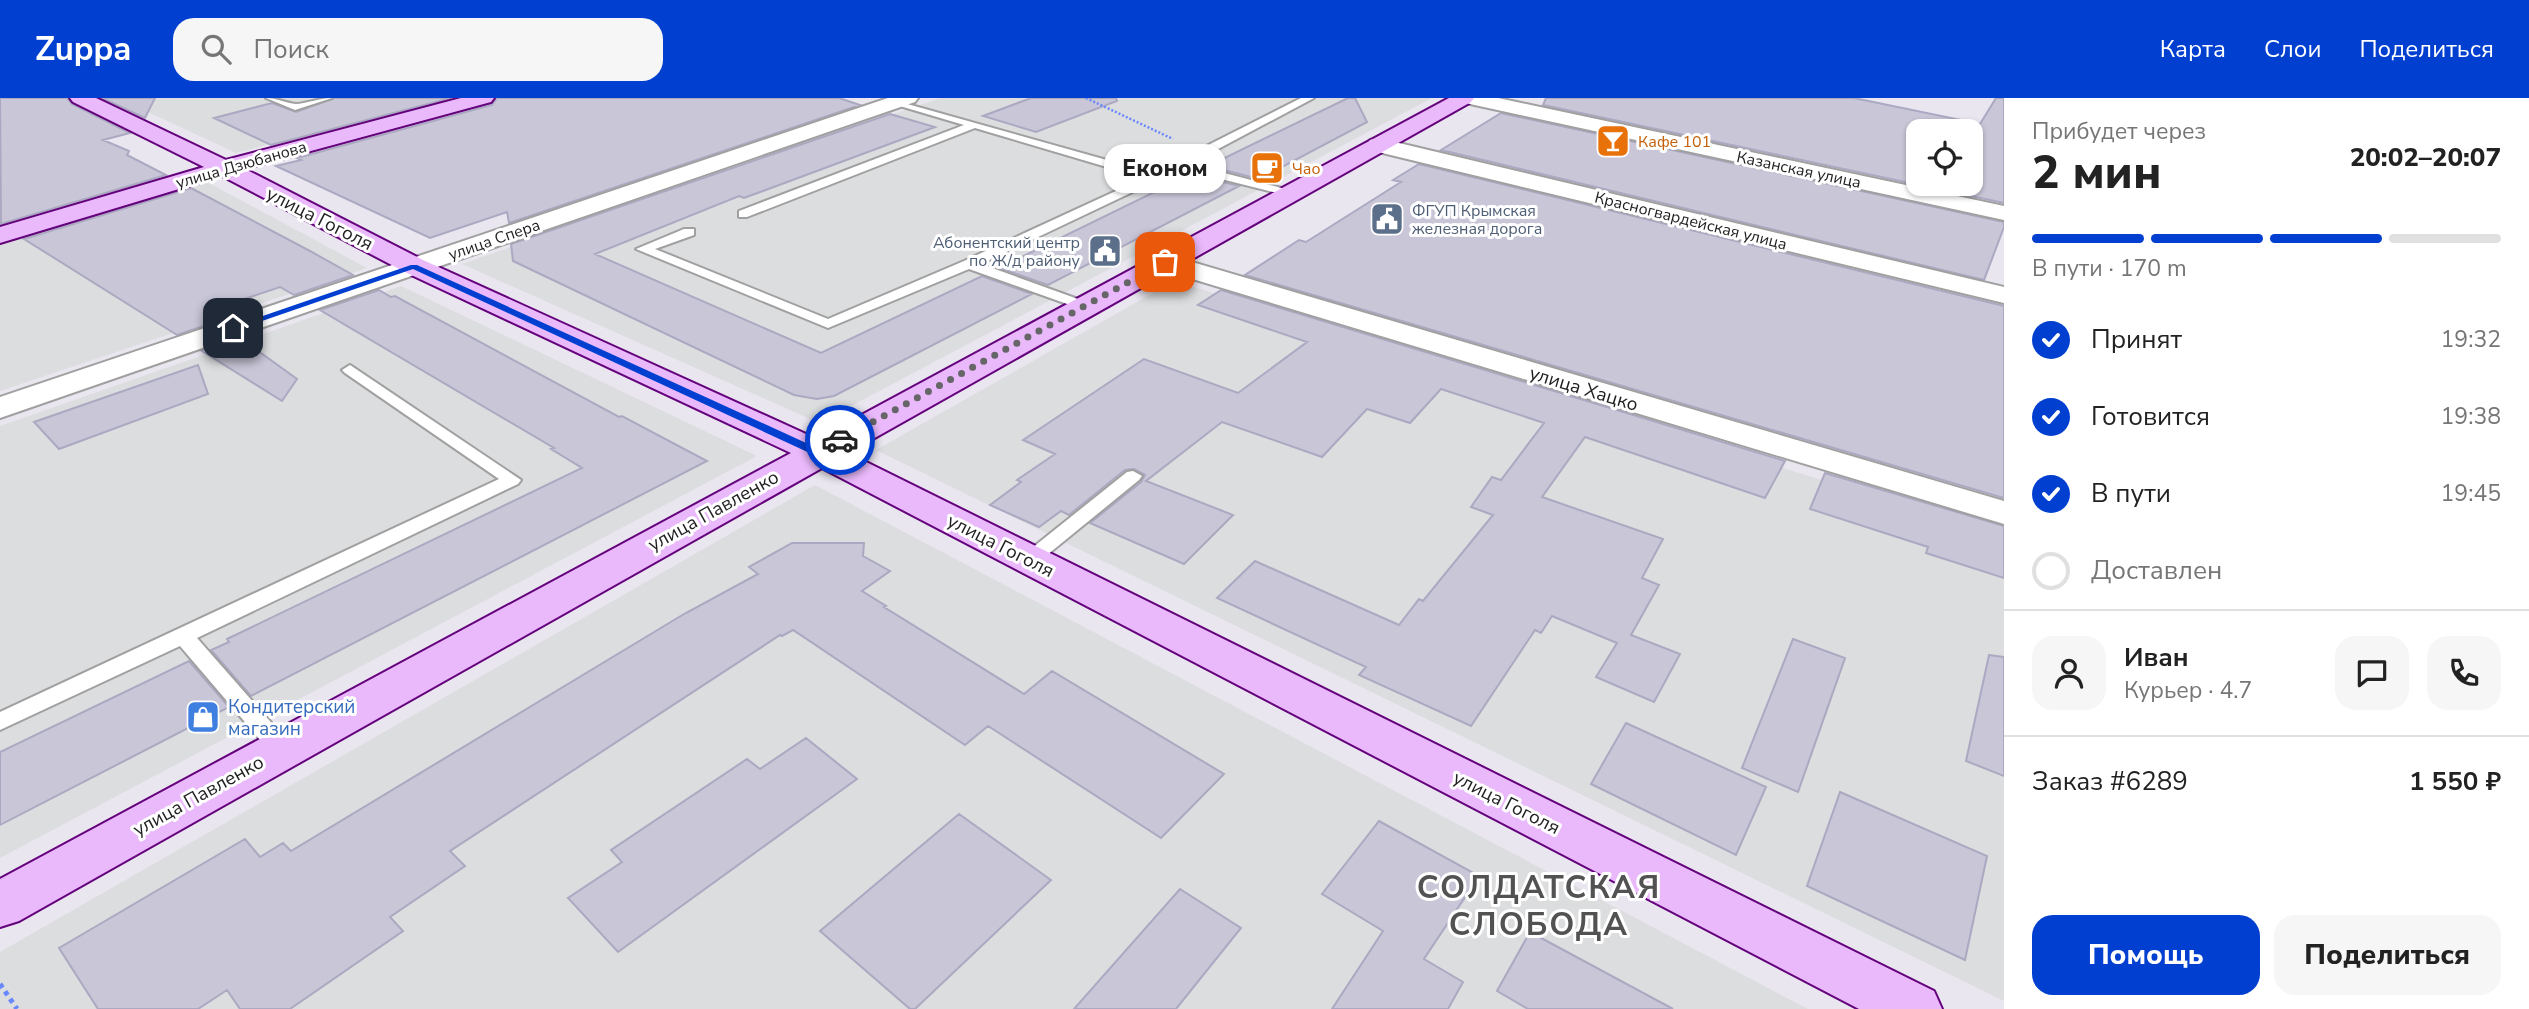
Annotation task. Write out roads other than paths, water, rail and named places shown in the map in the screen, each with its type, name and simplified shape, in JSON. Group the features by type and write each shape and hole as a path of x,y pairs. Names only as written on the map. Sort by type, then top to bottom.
{"main road":[{"name":"улица Гоголя","path":"80,98 225,168 414,266 818,452 1914,1009"},
{"name":"улица Дзюбанова","path":"0,235 225,168 484,98"},
{"name":"улица Павленко","path":"0,905 1464,98"}],"street":[{"name":"Казанская улица","path":"1470,98 2004,213"},
{"name":"улица Спера","path":"0,408 903,100"},
{"name":"Красногвардейская улица","path":"1378,145 2004,295"},
{"name":"улица Хацко","path":"1165,262 2004,513"}],"lane":[{"path":"271,98 295,107 327,98"},
{"path":"689,232 643,250 828,324 969,264 1180,165 1309,98"},
{"path":"903,100 973,125 1154,177"},
{"path":"743,214 973,125"},
{"path":"1180,165 1289,194"},
{"path":"969,264 1084,306"},
{"path":"0,722 512,480 350,370"},
{"path":"1029,560 1133,476"},
{"path":"183,636 281,749"}],"place":[{"name":"Кафе 101","path":"1613,141"},
{"name":"Чао","path":"1267,168"},
{"name":"ФГУП Крымская железная дорога","path":"1387,219"},
{"name":"Абонентский центр по Ж/д району","path":"1105,251"},
{"name":"Економ","path":"1165,262"},
{"name":"Кондитерский магазин","path":"203,717"}],"district":[{"name":"СОЛДАТСКАЯ СЛОБОДА","path":"1539,906"}]}
